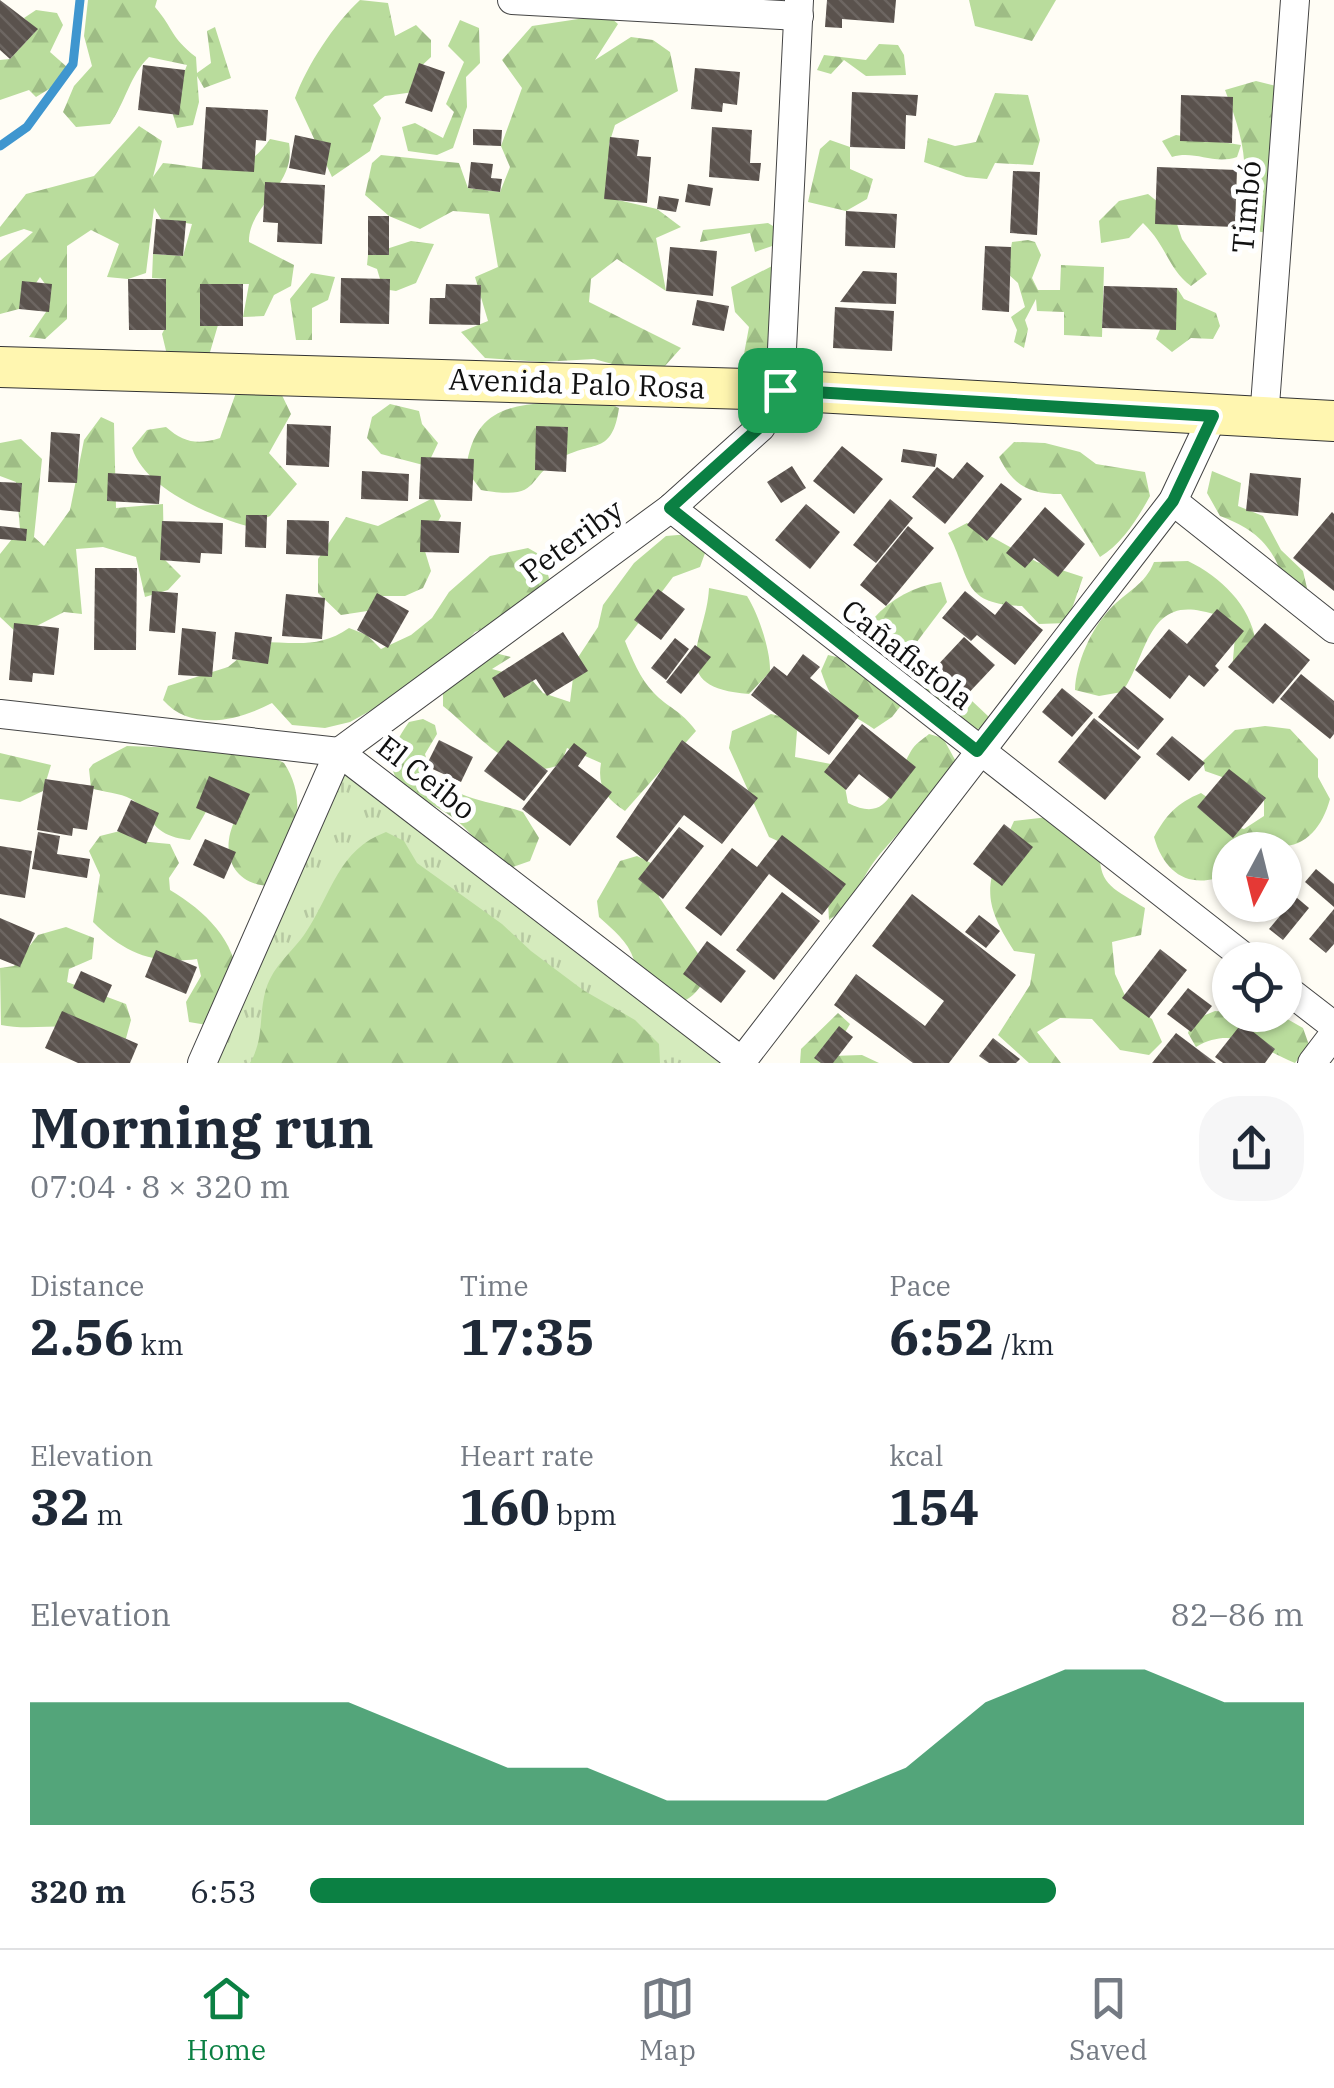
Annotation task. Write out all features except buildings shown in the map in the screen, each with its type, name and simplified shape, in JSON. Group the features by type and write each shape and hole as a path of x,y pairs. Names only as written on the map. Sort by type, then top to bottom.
{"main road":[{"name":"Avenida Palo Rosa","path":"0,367 780,390 1334,421"}],"street":[{"path":"512,0 799,8"},
{"name":"Timbó","path":"1264,419 1295,0"},
{"name":"Peteriby","path":"338,752 670,508 761,426 780,390 799,8"},
{"path":"743,1062 977,751 1173,501 1213,416"},
{"path":"1173,501 1334,629"},
{"name":"Cañafistola","path":"670,508 1225,942"},
{"name":"El Ceibo","path":"0,714 338,752 743,1062"},
{"path":"202,1063 338,752"},
{"path":"1302,1001 1334,1026"},
{"path":"1312,1063 1334,1034"}],"green space":[{"path":"88,0 157,0 155,7 196,57 197,73 211,63 207,31 215,27 231,78 204,88 197,76 199,102 193,125 177,128 171,108 187,65 149,57 110,124 76,127 63,112 74,86 92,66 84,36"},
{"path":"360,0 388,3 395,36 416,25 431,40 431,57 416,71 414,92 385,96 373,105 381,118 370,151 332,177 295,98 322,46"},
{"path":"969,0 1056,0 1032,41 975,26"},
{"path":"596,5 618,24 595,60 631,37 653,40 670,52 678,91 615,125 609,144 618,200 657,209 681,227 656,238 666,291 617,259 591,279 589,302 681,348 656,376 594,359 542,362 485,358 461,332 488,321 475,277 498,267 489,214 453,211 420,229 389,216 365,195 372,163 381,155 459,163 468,188 500,192 510,167 501,146 522,88 502,60 532,26 585,18"},
{"path":"36,10 57,13 63,25 50,52 67,67 59,83 36,97 29,90 0,100 0,60 10,59 37,30 24,18"},
{"path":"460,20 479,28 480,63 466,77 467,107 453,148 437,155 408,151 402,127 415,123 443,138 454,112 446,104 464,62 448,46"},
{"path":"879,44 898,45 904,55 906,75 866,76 844,60 831,74 817,70 824,55 866,60"},
{"path":"1256,81 1289,89 1277,235 1235,227 1243,190 1244,158 1225,90"},
{"path":"995,93 1028,95 1040,140 1033,165 995,163 987,179 966,177 924,162 928,138 955,146 976,142"},
{"path":"139,126 162,141 153,177 163,163 209,169 235,167 259,153 270,139 289,143 286,171 256,217 249,242 294,265 291,286 274,295 264,316 243,317 249,284 200,284 200,325 218,325 208,359 167,355 162,334 166,326 166,279 152,278 153,254 183,256 192,224 161,219 154,208 146,273 128,279 107,277 119,244 91,230 67,246 67,319 45,339 29,337 46,312 51,292 40,277 19,309 0,314 0,261 33,232 24,229 0,237 0,227 26,194 94,176"},
{"path":"1176,135 1241,145 1237,157 1228,159 1172,157 1162,141"},
{"path":"830,140 850,147 850,169 873,179 867,199 846,211 808,202 820,149"},
{"path":"1148,194 1174,215 1182,239 1207,274 1191,286 1143,223 1129,238 1101,243 1099,221 1119,201"},
{"path":"768,223 778,229 775,245 755,252 750,233 700,242 703,230"},
{"path":"411,241 434,244 416,283 396,291 383,289 377,269 367,265 368,255"},
{"path":"1012,242 1035,242 1041,255 1032,278 1038,290 1060,290 1061,265 1104,267 1102,337 1064,335 1064,312 1037,311 1036,299 1025,320 1028,329 1024,348 1014,342 1017,330 1011,317 1025,307 1018,283 1007,273"},
{"path":"774,265 783,347 744,354 749,327 735,312 731,287"},
{"path":"311,273 335,277 328,300 312,308 312,340 296,340 290,299"},
{"path":"1177,288 1184,299 1216,313 1220,326 1213,339 1191,338 1172,352 1156,339"},
{"path":"238,387 280,391 291,414 269,453 297,484 270,516 247,526 180,498 150,476 132,448 147,430 166,427 192,441 220,438"},
{"path":"593,397 619,408 611,434 599,444 561,458 524,490 481,490 466,470 472,444 482,426 495,415 530,404"},
{"path":"390,404 419,411 422,424 438,443 427,466 381,454 367,438 372,417"},
{"path":"101,417 114,423 116,508 163,504 164,559 181,576 168,590 145,597 136,557 103,547 76,549 82,614 64,612 19,635 0,617 0,554 20,529 16,482 0,476 0,443 21,439 42,459 34,537 44,546 70,510 84,440"},
{"path":"1014,442 1045,443 1080,452 1096,464 1145,472 1150,496 1122,538 1100,557 1061,494 1031,490 1010,475 999,457"},
{"path":"1212,471 1241,483 1238,506 1263,516 1281,550 1303,571 1307,588 1292,589 1262,541 1243,526 1220,516 1207,493"},
{"path":"433,498 441,516 424,548 431,571 423,588 405,596 378,596 374,610 341,615 318,593 318,559 346,517 378,526"},
{"path":"967,523 1037,562 1083,577 1067,623 1039,624 1022,606 1002,604 978,594 948,533"},
{"path":"702,533 709,542 700,567 673,577 625,641 648,687 696,731 625,811 604,791 601,763 567,748 561,764 529,768 498,753 443,706 443,687 491,652 511,657 492,669 532,680 543,693 570,702 575,662 598,627 603,605 634,563 666,536"},
{"path":"528,548 542,556 549,578 540,604 475,632 435,675 350,722 325,728 292,725 272,703 245,715 201,720 174,710 163,700 168,686 228,667 259,642 317,642 349,628 367,635 381,649 411,635 432,618 449,592 490,556"},
{"path":"1188,561 1212,575 1232,594 1253,629 1256,642 1232,670 1236,626 1216,614 1183,610 1158,623 1122,692 1099,696 1075,690 1086,647 1110,609 1141,582 1154,562"},
{"path":"941,582 947,602 913,647 884,646 874,636 873,619 887,605 912,590"},
{"path":"709,588 747,596 759,622 770,672 749,694 722,690 706,682 698,671 696,657"},
{"path":"828,655 877,666 906,699 892,717 874,729 841,707 830,694 821,671"},
{"path":"931,682 952,682 989,717 984,727 964,733 923,690"},
{"path":"771,714 792,719 797,731 795,757 841,766 848,803 863,809 883,804 911,751 929,734 943,738 959,767 880,854 852,898 829,920 828,902 800,851 769,837 729,748 732,731"},
{"path":"423,719 435,725 437,734 425,754 440,780 464,795 523,812 539,838 530,861 510,868 500,862 463,826 405,788 395,777 392,763 396,745 409,722"},
{"path":"1265,726 1290,729 1318,759 1318,777 1330,799 1315,830 1302,841 1302,832 1212,832 1212,879 1193,880 1165,862 1154,837 1173,810 1201,793 1214,802 1214,821 1244,829 1264,816 1264,799 1242,784 1205,771 1203,761 1235,730"},
{"path":"127,746 261,751 284,763 296,794 296,825 272,886 247,880 232,864 229,843 236,818 207,810 190,840 158,829 131,799 91,788 89,769 93,764"},
{"path":"339,752 744,1063 202,1063"},
{"path":"0,753 51,765 43,791 20,802 0,799"},
{"path":"1057,816 1100,843 1104,877 1115,890 1145,908 1141,935 1112,942 1115,974 1128,1002 1152,1019 1162,1042 1149,1055 1120,1050 1092,1019 1060,1018 1037,1032 1061,1063 1029,1063 998,1035 1030,985 1035,954 1014,951 1002,931 991,900 993,873 1014,821"},
{"path":"124,830 148,842 170,844 179,863 169,878 170,890 206,917 225,940 236,968 238,988 219,1027 189,1022 186,1002 201,976 197,959 167,960 140,954 116,942 93,922 100,875 89,851 100,836"},
{"path":"386,832 404,841 417,863 502,924 531,951 583,990 635,1020 659,1044 660,1063 250,1063 258,1044 266,989 274,972 306,932 346,861"},
{"path":"637,856 655,865 659,897 708,968 693,995 667,1007 645,1006 631,953 599,917 597,901 620,861"},
{"path":"66,927 94,938 92,959 69,969 67,982 126,1004 131,1020 125,1042 98,1029 1,1025 0,968 14,966 38,935"},
{"path":"1212,1012 1212,1032 1302,1032 1302,1027 1309,1045 1295,1063 1235,1039 1222,1038 1196,1047 1188,1033 1193,1020"},
{"path":"838,1013 850,1024 831,1056 862,1055 879,1063 800,1063 801,1049"}],"waterway":[{"path":"0,146 27,127 73,64 80,0"}],"route":[{"path":"780,390 1213,416 1173,501 977,751 670,508 761,426 780,390"}]}
